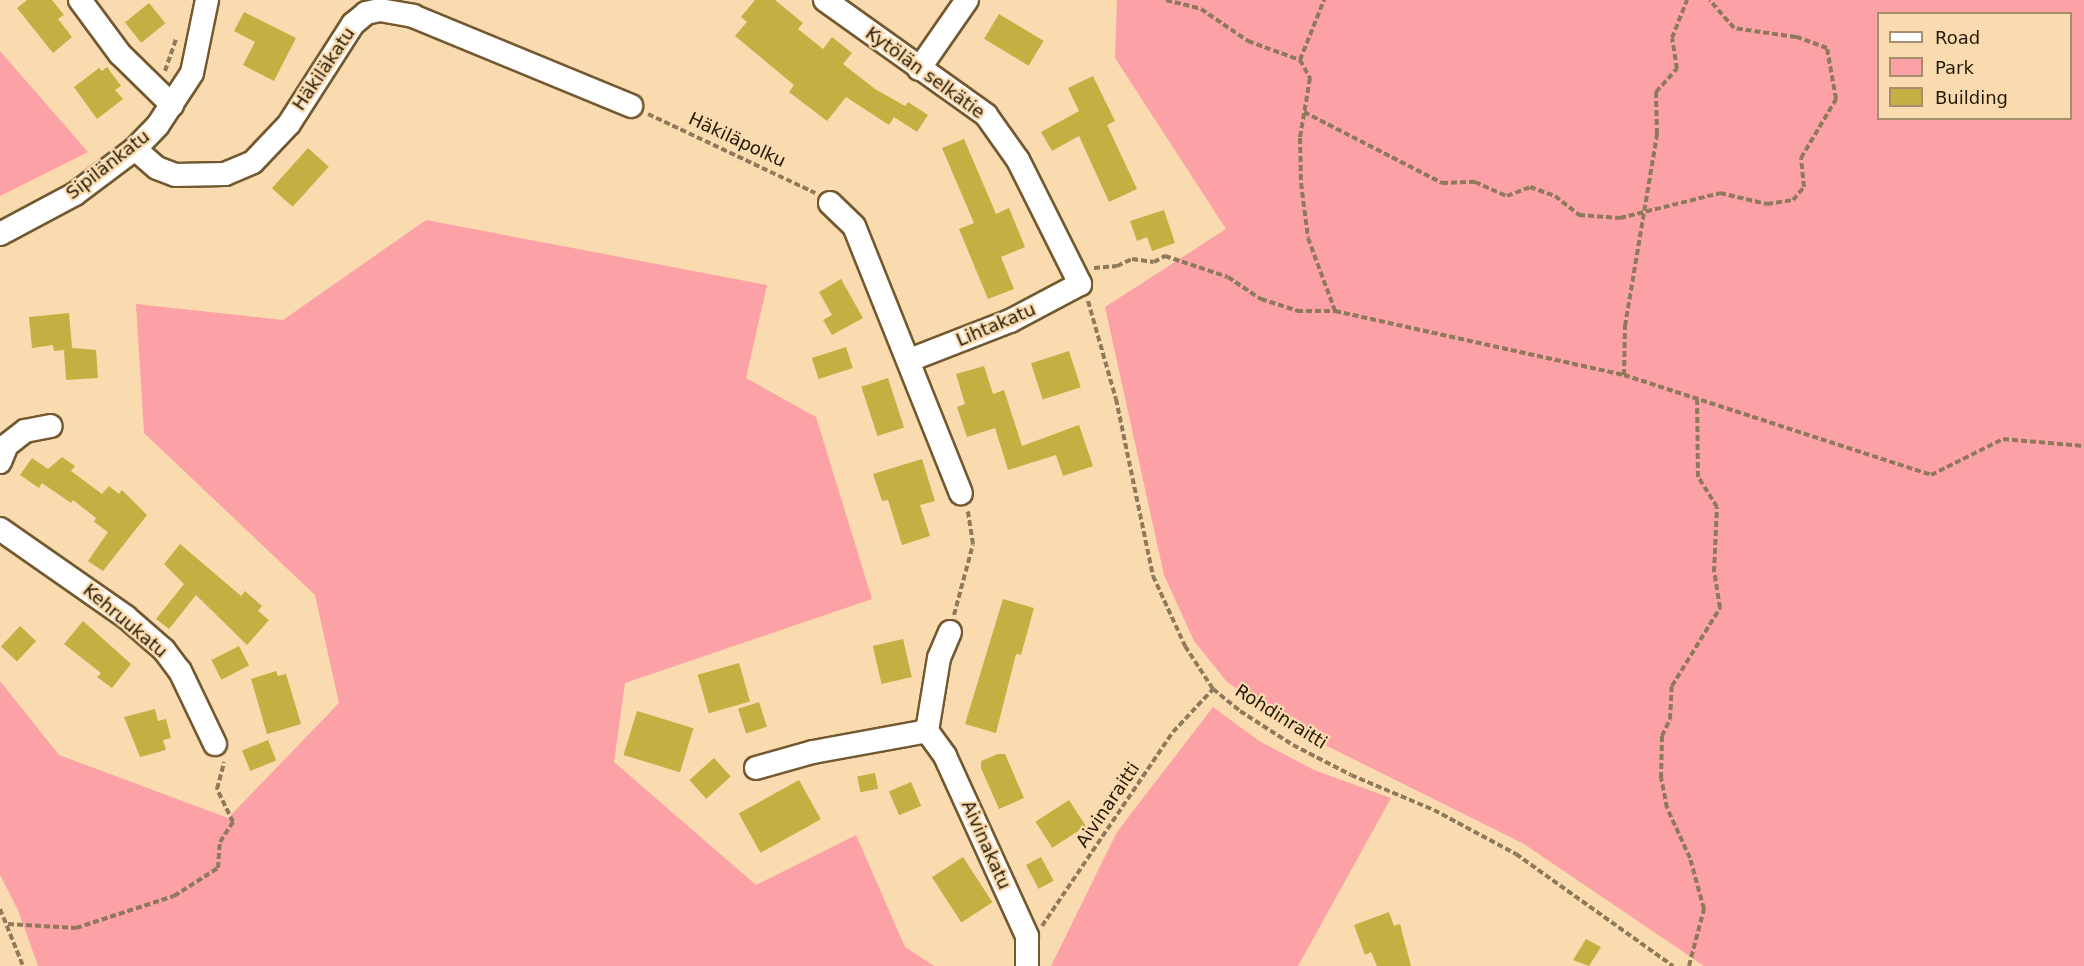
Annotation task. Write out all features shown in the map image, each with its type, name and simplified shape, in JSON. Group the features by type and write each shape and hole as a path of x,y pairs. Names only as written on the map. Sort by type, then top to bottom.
{"street":[{"path":"80,0 120,54 164,98"},
{"name":"Sipilänkatu","path":"0,234 75,194 135,149 164,98 192,73 207,0"},
{"name":"Kytölän selkätie","path":"825,0 919,69 964,98 1004,136 1085,276"},
{"path":"919,69 967,0"},
{"name":"Häkiläkatu","path":"135,149 157,168 175,175 225,174 253,162 289,124 353,24 366,14 380,10 413,16 631,106"},
{"path":"830,203 854,226 910,360 961,493"},
{"name":"Lihtakatu","path":"910,360 1010,321 1085,276"},
{"path":"0,462 7,446 25,431 51,426"},
{"name":"Kehruukatu","path":"0,529 126,617 164,650 180,671 215,744"},
{"path":"756,768 813,752 927,731 939,658 950,632"},
{"name":"Aivinakatu","path":"927,731 945,756 1027,936 1027,966"}],"path":[{"path":"1166,0 1201,9 1248,41 1300,60 1310,78 1300,138 1301,183 1308,237 1335,311"},
{"path":"1300,60 1324,0"},
{"path":"1624,375 1625,326 1658,134 1656,92 1677,69 1672,38 1687,0"},
{"path":"1304,112 1442,183 1474,182 1507,195 1530,187 1555,196 1579,215 1620,218 1644,214 1720,193 1767,204 1793,201 1804,188 1801,158 1836,99 1827,48 1796,37 1734,28 1710,0"},
{"path":"164,98 178,33"},
{"name":"Häkiläpolku","path":"631,106 804,186 830,203"},
{"path":"1085,276 1132,259 1154,262 1165,256 1228,277 1261,299 1297,311 1335,311 1624,375 1697,396 1931,476 2003,439 2084,446"},
{"name":"Rohdinraitti","path":"1085,276 1116,399 1153,576 1185,646 1213,689 1240,711 1293,745 1351,775 1434,810 1516,854 1673,966"},
{"path":"1689,966 1704,909 1690,858 1667,808 1661,768 1662,736 1670,719 1672,686 1720,608 1714,572 1717,507 1698,477 1697,396"},
{"path":"950,632 973,544 961,493"},
{"name":"Aivinaraitti","path":"1027,936 1047,922 1173,732 1213,689"},
{"path":"8,924 75,928 174,896 218,868 220,842 233,822 216,789 224,759 215,744"},
{"path":"0,909 8,924 23,966"}],"green space":[{"path":"1117,0 2084,0 2084,966 1704,966 1524,844 1303,734 1227,682 1194,641 1164,575 1105,307 1226,229 1115,58"},
{"path":"0,51 88,152 0,196"},
{"path":"426,220 767,285 746,378 816,417 872,599 625,683 614,762 756,885 856,835 905,947 934,966 38,966 18,910 0,875 0,681 59,755 228,818 339,703 315,595 144,433 136,304 283,320"},
{"path":"1213,707 1259,741 1314,770 1391,798 1298,966 1051,966 1117,832"}],"building":[{"path":"27,0 52,0 64,15 58,19 72,37 53,53 17,8"},
{"path":"755,0 775,0 803,23 798,29 823,49 832,37 852,53 843,64 875,89 905,106 908,102 928,115 917,132 894,117 889,125 846,97 827,121 789,92 794,85 735,36 747,22 741,17"},
{"path":"149,3 165,23 141,43 125,23"},
{"path":"244,12 296,38 274,81 243,65 255,42 234,31"},
{"path":"999,14 1044,41 1029,66 984,39"},
{"path":"107,67 121,86 115,90 123,99 97,119 74,87 99,68 102,71"},
{"path":"1093,76 1115,121 1107,125 1137,189 1109,202 1079,136 1052,151 1041,132 1079,111 1068,88"},
{"path":"964,139 996,214 1009,208 1025,247 1001,257 1014,289 988,299 959,229 974,223 942,148"},
{"path":"308,148 329,167 293,207 272,188"},
{"path":"1164,210 1175,243 1152,251 1147,237 1137,241 1130,221"},
{"path":"841,279 863,318 832,335 823,320 832,315 819,292"},
{"path":"69,313 72,348 96,350 98,378 66,380 64,350 54,351 53,345 32,348 29,317"},
{"path":"846,347 853,368 819,379 812,358"},
{"path":"1069,351 1081,387 1043,400 1031,363"},
{"path":"984,366 993,394 1004,390 1022,446 1079,425 1093,466 1063,476 1056,455 1008,470 995,428 967,437 957,407 965,404 956,374"},
{"path":"888,378 904,427 877,436 861,387"},
{"path":"62,457 75,466 71,471 102,494 109,486 119,494 122,490 147,515 103,571 88,561 108,532 94,522 96,518 73,500 71,503 42,483 39,488 20,475 32,458 48,469"},
{"path":"922,459 935,501 920,505 930,536 902,545 888,500 882,501 873,474"},
{"path":"180,544 241,596 245,591 262,606 258,611 269,620 247,645 196,595 169,629 156,619 184,584 164,564"},
{"path":"1003,599 1034,608 1021,655 1016,654 996,733 965,724"},
{"path":"83,621 131,664 112,688 97,677 101,673 64,644"},
{"path":"20,626 36,641 17,661 1,646"},
{"path":"903,639 912,677 882,684 873,646"},
{"path":"239,646 249,666 221,680 211,660"},
{"path":"739,663 750,701 709,713 698,675"},
{"path":"276,671 278,676 286,674 301,724 267,734 251,679"},
{"path":"759,702 767,727 746,734 738,709"},
{"path":"155,709 158,721 166,719 171,738 163,740 166,750 140,757 124,717"},
{"path":"637,711 693,728 680,772 624,755"},
{"path":"268,740 276,760 250,771 242,750"},
{"path":"998,754 1005,754 1024,798 999,809 981,768 981,761"},
{"path":"714,758 731,777 706,799 689,780"},
{"path":"875,773 878,789 860,792 857,776"},
{"path":"799,780 821,819 760,853 739,813"},
{"path":"911,782 921,806 899,815 889,791"},
{"path":"1069,800 1086,826 1052,848 1035,822"},
{"path":"963,857 992,902 961,922 932,877"},
{"path":"1041,857 1054,881 1039,889 1026,865"},
{"path":"1389,912 1394,926 1400,924 1411,966 1377,966 1371,952 1365,955 1354,925"},
{"path":"1586,939 1601,947 1589,966 1573,960"}]}
